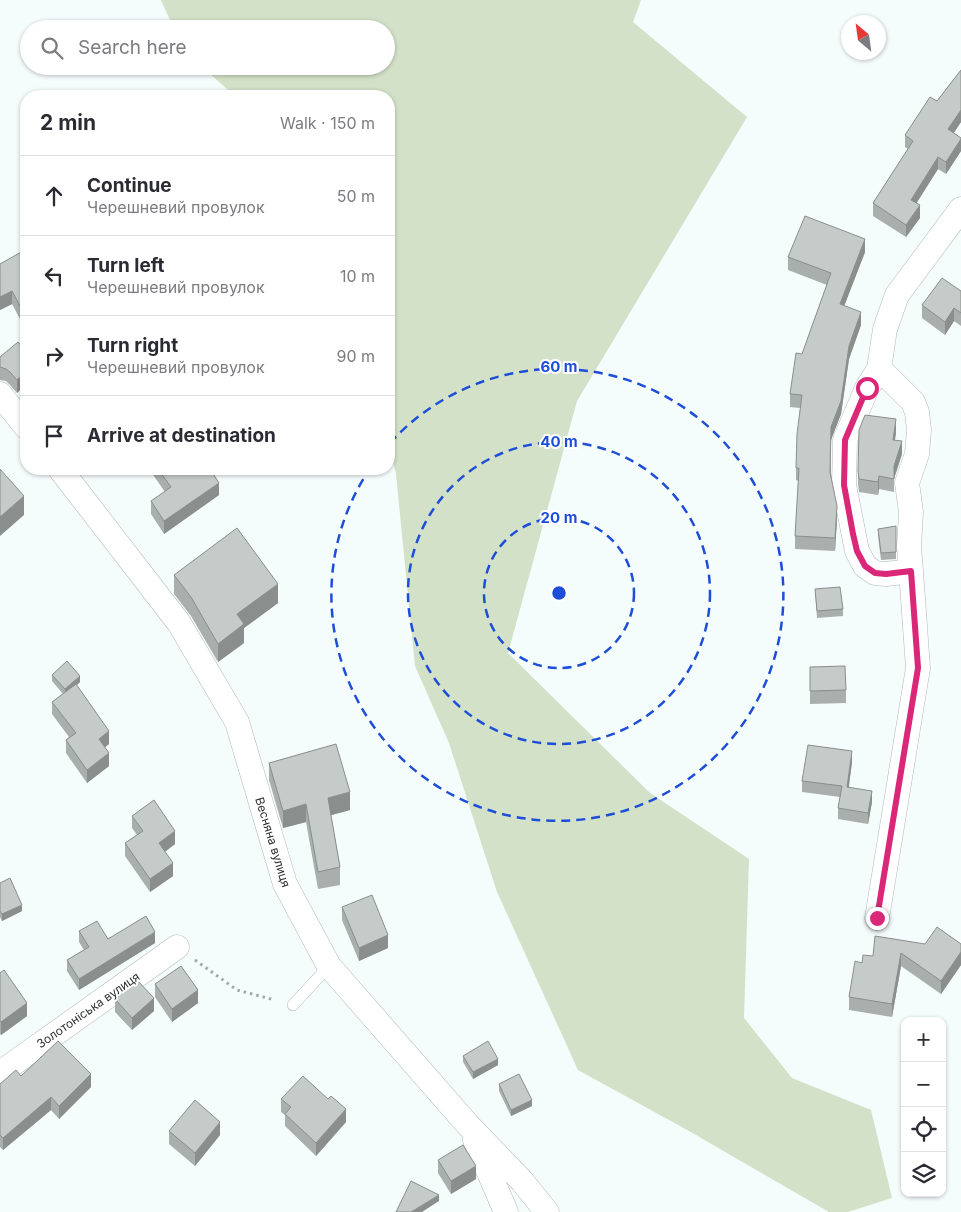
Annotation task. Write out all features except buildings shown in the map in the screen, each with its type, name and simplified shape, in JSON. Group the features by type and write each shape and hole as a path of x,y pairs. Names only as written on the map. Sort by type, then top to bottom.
{"street":[{"path":"911,571 886,574 875,573 865,566 855,543 844,485 845,440 867,388 879,370 886,328 897,295 961,209"},
{"path":"877,918 918,668 909,548 911,512 907,483 917,454 919,430 917,412 909,398 879,370"},
{"path":"0,394 20,419"},
{"name":"Весняна вулиця","path":"65,475 179,624 237,722 285,884 329,966 468,1125 522,1181 547,1212"},
{"name":"Золотоніська вулиця","path":"0,1073 177,947"},
{"path":"468,1125 506,1212"}],"lane":[{"path":"293,1004 329,966"}],"path":[{"path":"177,947 237,990 293,1004"}],"green space":[{"path":"161,0 641,0 633,22 747,117 577,401 508,653 650,793 749,859 744,1018 792,1078 871,1110 892,1198 848,1212 829,1212 689,1131 578,1070 497,892 449,743 415,666 395,470 395,90 228,90 211,75 395,75 395,20 170,20"}],"route":[{"path":"867,388 845,440 844,485 857,551 865,566 875,573 886,574 911,571 918,668 877,918"}]}
